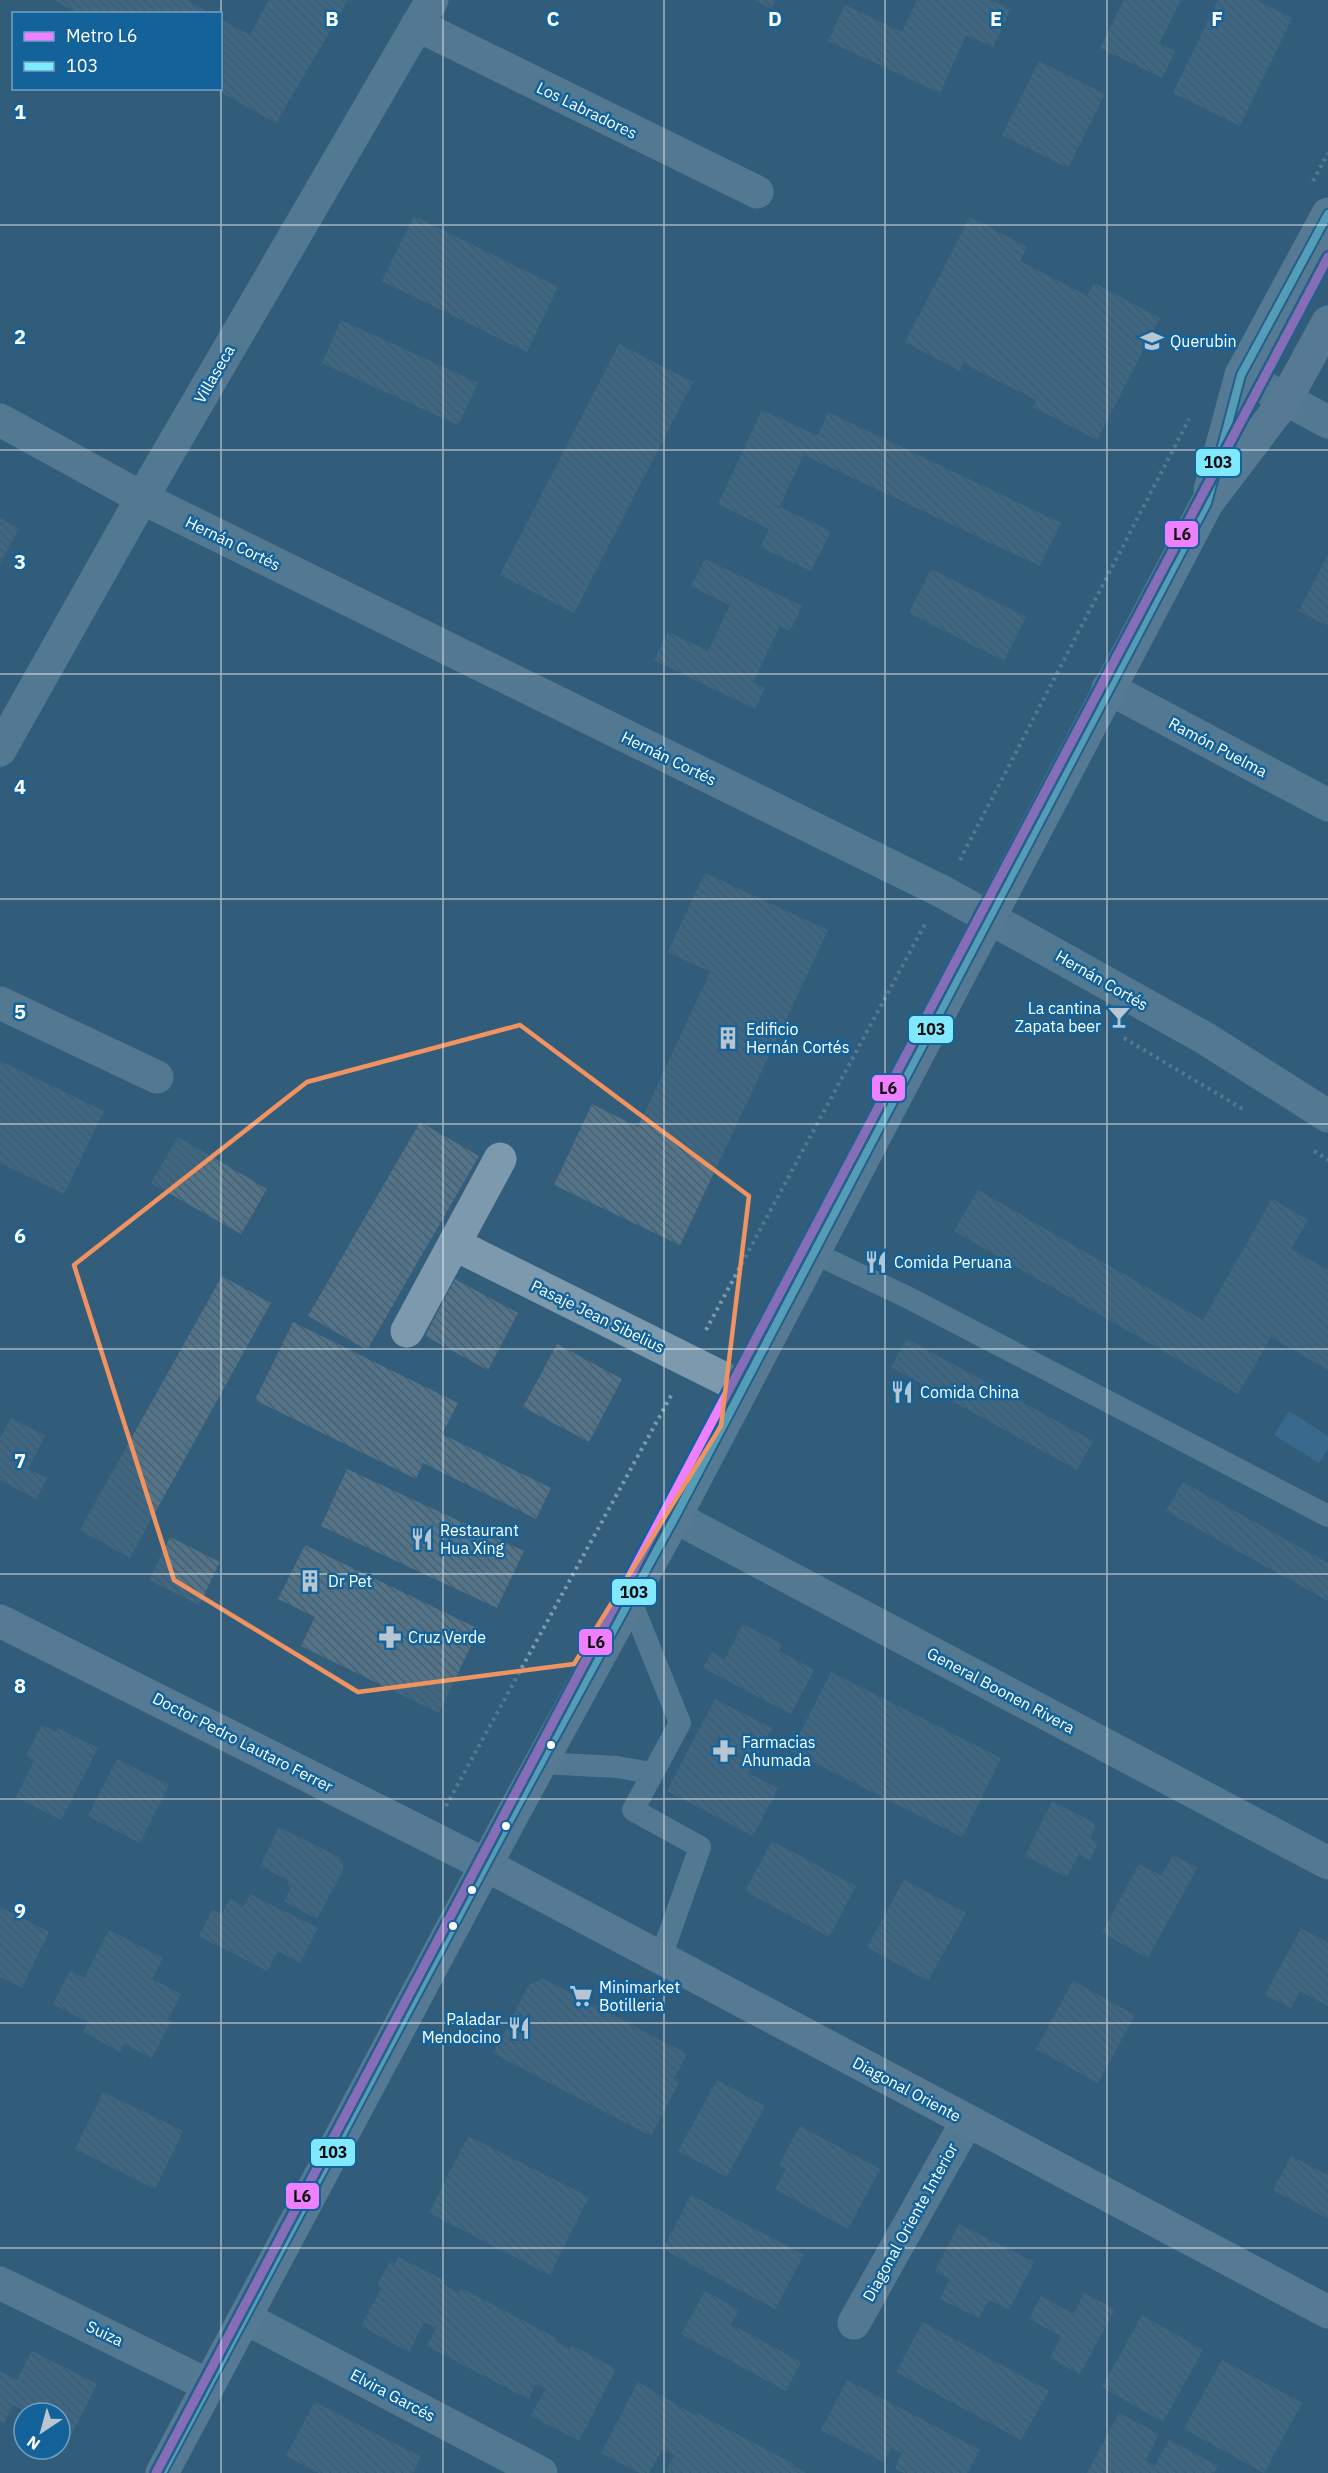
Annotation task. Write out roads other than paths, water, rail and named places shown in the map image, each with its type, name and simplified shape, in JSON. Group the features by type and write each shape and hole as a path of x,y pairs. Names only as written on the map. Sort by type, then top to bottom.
{"main road":[{"path":"1207,503 1240,375 1328,214"},
{"path":"162,2473 743,1389 987,918 1207,503 1286,399 1328,322"},
{"name":"Doctor Pedro Lautaro Ferrer","path":"0,1621 486,1865"},
{"name":"Diagonal Oriente","path":"486,1865 1328,2312"}],"street":[{"name":"Los Labradores","path":"424,13 757,192"},
{"name":"Villaseca","path":"0,750 142,498 424,13"},
{"path":"1240,375 1328,422"},
{"name":"Hernán Cortés","path":"0,420 142,498 943,892 1203,1037 1328,1116"},
{"name":"Ramón Puelma","path":"1108,688 1328,805"},
{"path":"0,1003 157,1077"},
{"path":"407,1331 500,1159"},
{"name":"Pasaje Jean Sibelius","path":"453,1244 743,1389"},
{"name":"General Boonen Rivera","path":"675,1517 1328,1863"},
{"name":"Diagonal Oriente Interior","path":"854,2323 967,2121"},
{"name":"Suiza","path":"0,2283 208,2385"},
{"name":"Elvira Garcés","path":"245,2318 541,2473"}],"lane":[{"path":"814,1253 907,1297 1328,1516"},
{"path":"630,1599 680,1723 633,1810 700,1847 661,1958"},
{"path":"541,1763 617,1767 652,1773"}],"water":[{"path":"1289,1411 1328,1436 1328,1449 1319,1463 1274,1435"}],"metro line":[{"name":"L6","path":"156,2473 1328,257"}],"place":[{"name":"Querubin","path":"1152,341"},
{"name":"La cantina Zapata beer","path":"1119,1017"},
{"name":"Edificio Hernán Cortés","path":"728,1038"},
{"name":"Comida Peruana","path":"876,1262"},
{"name":"Comida China","path":"902,1392"},
{"name":"Restaurant Hua Xing","path":"422,1539"},
{"name":"Dr Pet","path":"310,1581"},
{"name":"Cruz Verde","path":"390,1637"},
{"name":"Farmacias Ahumada","path":"724,1751"},
{"name":"Minimarket Botilleria","path":"581,1996"},
{"name":"Paladar Mendocino","path":"519,2028"}]}
